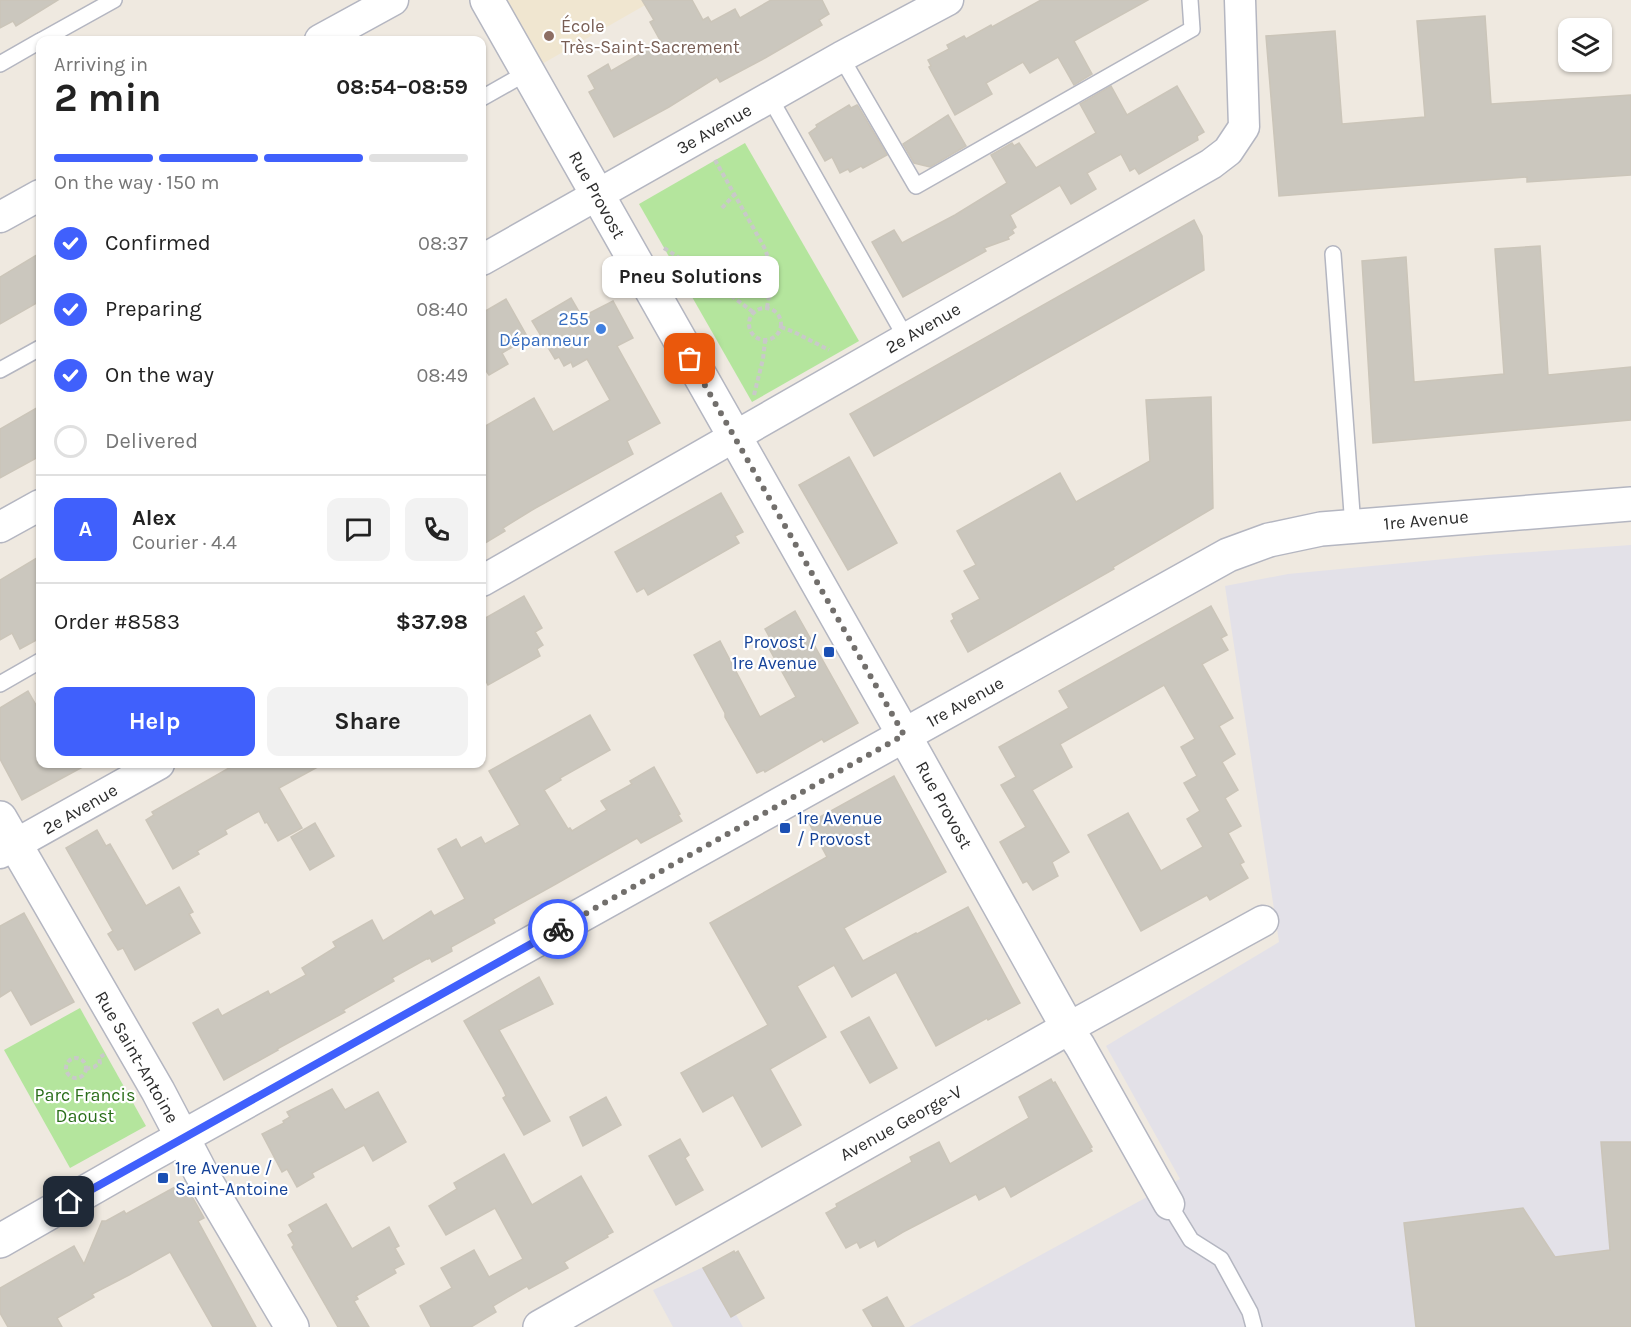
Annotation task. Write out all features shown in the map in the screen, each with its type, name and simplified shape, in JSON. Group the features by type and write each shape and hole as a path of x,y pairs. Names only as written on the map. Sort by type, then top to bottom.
{"street":[{"path":"327,36 393,0"},
{"name":"Rue Provost","path":"488,0 1169,1204"},
{"name":"3e Avenue","path":"486,258 841,57 948,0"},
{"name":"2e Avenue","path":"486,579 1200,170 1228,151 1244,127 1240,0"},
{"path":"0,217 36,197"},
{"name":"1re Avenue","path":"0,1241 1227,555 1269,540 1321,529 1631,504"},
{"path":"0,527 36,507"},
{"name":"2e Avenue","path":"5,838 151,768"},
{"name":"Rue Saint-Antoine","path":"5,838 158,1091 201,1173 292,1327"},
{"name":"Avenue George-V","path":"540,1327 1068,1028 1263,921"}],"lane":[{"path":"50,36 114,0"},
{"path":"841,57 916,186 1192,29 1190,0"},
{"path":"0,64 36,44"},
{"path":"486,96 528,72"},
{"path":"770,98 906,338"},
{"path":"1333,254 1353,526"},
{"path":"0,370 36,350"},
{"path":"0,684 36,663"},
{"path":"1169,1204 1191,1240 1221,1259 1250,1312 1254,1327"}],"path":[{"path":"715,160 764,247 772,268 767,308"},
{"path":"722,208 734,195"},
{"path":"664,248 753,312"},
{"path":"709,279 718,267"},
{"path":"767,308 778,314 781,327 773,339 765,341 758,339 750,332 748,321 753,312 767,308"},
{"path":"781,327 836,354"},
{"path":"752,402 765,341"},
{"path":"86,1069 82,1060 76,1058 69,1062 65,1073 78,1077 83,1075 86,1069 99,1063 100,1056 108,1052"}],"shaded area":[{"name":"École Très-Saint-Sacrement","path":"487,0 654,0 528,72"},
{"path":"1631,545 1631,1327 909,1327 1180,1179 1106,1046 1279,942 1225,586 1288,574 1487,555"},
{"path":"708,1265 743,1327 673,1327 653,1290"}],"green space":[{"path":"745,143 859,341 752,402 639,204"},
{"name":"Parc Francis Daoust","path":"80,1008 146,1126 70,1168 4,1050"}],"building":[{"path":"0,0 58,0 16,26 13,21 0,28"},
{"path":"642,0 692,0 703,20 708,17 711,22 735,9 740,18 771,0 822,0 829,14 819,20 822,25 765,58 720,82 717,77 614,137 589,92 595,89 588,76 608,64 611,71 661,42 650,22 654,20"},
{"path":"1041,0 1148,0 1074,41 1092,74 1074,85 1058,57 1030,73 1023,62 986,83 992,94 955,115 929,67 931,66 928,60 949,49 947,45 964,36 966,39 991,25 992,27"},
{"path":"1485,16 1491,104 1631,95 1631,175 1527,182 1527,177 1279,196 1266,36 1335,31 1342,124 1425,117 1417,21"},
{"path":"1111,86 1127,115 1177,86 1204,132 1197,136 1198,140 1139,174 1135,168 1130,171 1121,154 1087,173 1096,189 1071,204 1060,185 1010,215 1016,227 1012,230 1014,233 1008,237 1009,239 984,248 986,251 903,297 872,242 894,230 902,243 955,215 1007,183 991,155 1012,143 1014,146 1019,143 1036,168 1096,133 1080,104"},
{"path":"849,105 851,108 858,106 887,155 863,168 861,166 850,172 848,169 840,173 832,157 825,161 809,133 817,127 816,125"},
{"path":"948,115 966,146 930,167 914,163 903,144"},
{"path":"1194,220 1202,236 1204,270 874,456 850,414"},
{"path":"1540,246 1548,375 1631,367 1631,420 1373,443 1362,261 1406,257 1414,382 1504,374 1495,249"},
{"path":"36,255 36,303 0,324 0,277"},
{"path":"571,298 582,317 613,301 633,338 617,346 660,423 627,441 633,454 532,510 503,528 505,531 486,543 486,426 534,398 553,432 610,400 587,359 573,367 571,362 564,366 559,357 555,359 532,321"},
{"path":"506,299 528,338 502,353 508,364 489,375 486,371 486,311"},
{"path":"1211,397 1213,508 1113,567 1114,569 968,652 951,621 954,619 952,614 980,599 964,571 976,565 957,531 1060,473 1076,502 1150,461 1146,400"},
{"path":"36,408 36,458 0,478 0,429"},
{"path":"849,457 897,543 848,570 799,485"},
{"path":"721,493 743,532 735,536 739,543 648,595 644,588 637,592 615,552"},
{"path":"36,558 36,640 20,649 12,633 0,640 0,580"},
{"path":"524,596 542,628 535,632 543,645 537,649 540,656 488,685 486,681 486,618"},
{"path":"1211,606 1227,635 1221,638 1228,650 1202,664 1233,718 1219,726 1235,754 1222,762 1238,790 1225,798 1241,826 1228,833 1244,862 1240,864 1248,878 1210,900 1207,895 1141,931 1088,835 1128,813 1161,871 1203,847 1187,819 1200,811 1184,783 1197,776 1181,747 1195,739 1164,685 1060,744 1072,767 1032,790 1069,852 1052,862 1058,876 1033,890 1027,881 1023,883 1000,842 1026,827 1001,785 1016,777 999,747 1069,708 1059,691"},
{"path":"795,611 858,723 824,742 822,739 765,772 764,770 757,773 725,717 694,655 720,641 760,717 796,697 766,643 771,640 765,629"},
{"path":"28,691 36,705 36,768 81,768 22,800 0,759 0,708"},
{"path":"590,715 610,750 560,778 561,780 544,790 568,829 572,831 607,810 601,801 632,784 630,781 654,767 682,821 641,843 637,838 493,919 495,923 451,947 452,951 432,962 428,958 392,978 394,981 343,1010 345,1012 224,1080 193,1023 218,1009 222,1016 268,991 270,995 306,975 302,968 336,947 333,942 372,920 383,941 431,911 434,916 465,899 438,849 456,839 461,848 481,837 485,844 520,825 489,771"},
{"path":"229,768 316,768 279,788 302,828 278,841 259,811 225,830 227,834 197,851 199,854 173,869 146,820 154,815 152,812"},
{"path":"894,776 946,872 844,928 863,961 968,907 1020,1003 936,1046 896,972 852,997 834,965 797,986 826,1037 770,1069 801,1125 762,1147 733,1095 703,1112 681,1073 768,1025 710,923 827,857 809,823"},
{"path":"315,823 334,856 310,870 291,837"},
{"path":"97,830 106,846 110,844 146,906 179,887 193,912 189,914 200,933 135,970 123,948 118,950 108,934 113,931 66,848"},
{"path":"24,913 74,1002 31,1025 11,990 0,997 0,926"},
{"path":"539,977 553,1004 499,1030 550,1121 524,1135 503,1098 506,1096 503,1089 464,1021"},
{"path":"869,1017 897,1068 870,1083 841,1032"},
{"path":"1051,1079 1053,1083 1055,1082 1092,1147 1090,1148 1092,1151 1011,1197 1005,1186 979,1200 976,1194 878,1247 875,1240 860,1248 857,1242 846,1248 826,1213 837,1207 836,1204 912,1162 910,1157 939,1142 950,1164 1029,1118 1019,1097"},
{"path":"332,1089 345,1110 378,1092 406,1142 373,1161 364,1145 312,1173 314,1177 297,1187 287,1169 282,1172 262,1134 284,1123 283,1121 290,1117 287,1112"},
{"path":"606,1097 621,1125 583,1146 570,1117"},
{"path":"680,1139 689,1155 685,1158 703,1190 676,1205 649,1156"},
{"path":"1601,1142 1631,1142 1631,1327 1416,1327 1404,1223 1523,1208 1555,1257 1610,1250"},
{"path":"504,1154 532,1205 581,1176 613,1232 564,1262 568,1268 529,1289 527,1286 493,1306 496,1312 471,1327 431,1327 420,1306 452,1288 441,1268 474,1250 489,1277 523,1259 495,1208 446,1235 429,1206 457,1189 454,1183"},
{"path":"184,1182 204,1218 198,1221 256,1327 213,1327 170,1252 92,1294 94,1297 57,1318 62,1327 8,1327 0,1313 0,1288 74,1246 84,1264 102,1221 124,1211 126,1214"},
{"path":"326,1204 352,1249 389,1227 399,1246 395,1248 404,1264 394,1269 396,1273 356,1296 358,1299 354,1301 369,1327 338,1327 292,1247 294,1245 288,1235 293,1232 289,1225"},
{"path":"734,1251 735,1253 738,1251 764,1298 731,1317 703,1268"},
{"path":"887,1297 904,1327 873,1327 863,1310"}],"way so far":[{"path":"558,929 904,735 690,359"}],"place":[{"name":"École Très-Saint-Sacrement","path":"549,36"},
{"name":"255 Dépanneur","path":"601,329"},
{"name":"Pneu Solutions","path":"690,359"},
{"name":"Provost / 1re Avenue","path":"829,652"},
{"name":"1re Avenue / Provost","path":"785,828"},
{"name":"1re Avenue / Saint-Antoine","path":"163,1178"}],"route":[{"path":"69,1202 558,929"}]}
